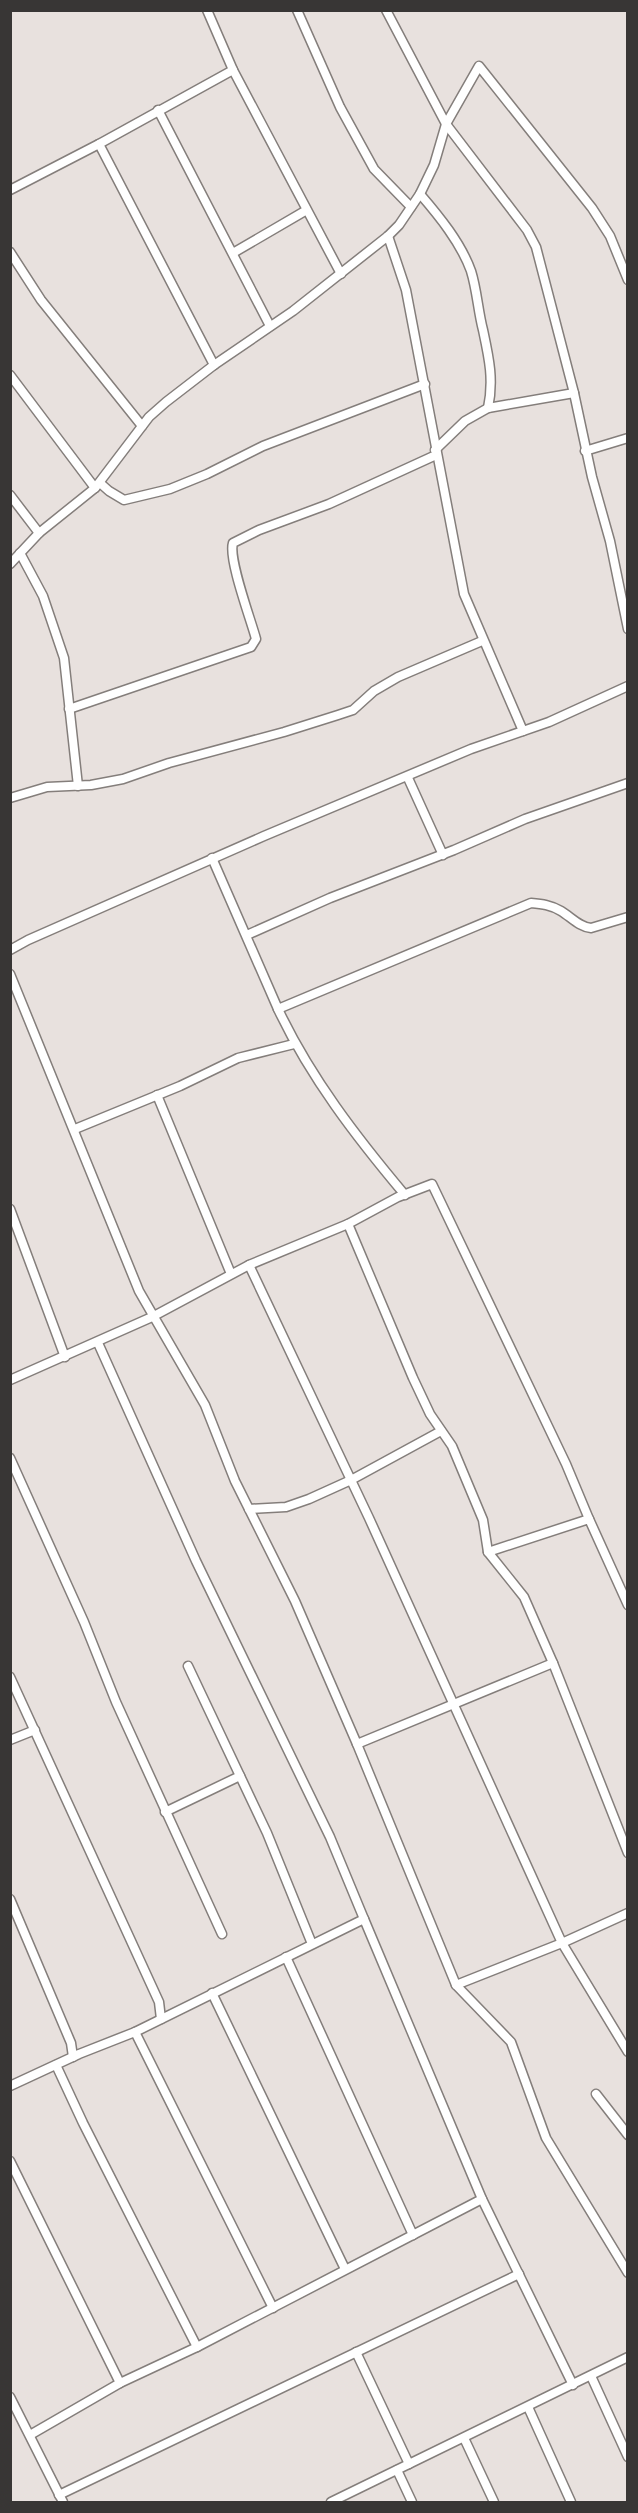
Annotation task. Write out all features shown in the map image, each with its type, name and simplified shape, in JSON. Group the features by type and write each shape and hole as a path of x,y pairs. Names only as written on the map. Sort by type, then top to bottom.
{"street":[{"path":"207,10 233,70 305,211 341,274"},
{"path":"297,10 339,107 374,169 411,207"},
{"path":"386,10 446,124 519,220 536,248 574,393 585,451 610,541 627,629"},
{"path":"10,564 39,533 98,485 142,426 166,402 341,274 388,236 420,194 434,165 446,124 479,66 592,208 610,236 627,280"},
{"path":"10,190 233,70"},
{"path":"158,110 270,326"},
{"path":"99,144 214,366"},
{"path":"420,194 445,226 471,271 490,361 493,387 488,408"},
{"path":"233,253 305,211"},
{"path":"388,236 406,290 460,579 483,641 523,731"},
{"path":"10,252 41,300 142,426"},
{"path":"10,375 98,485 124,500 170,489 207,474 263,446 425,384"},
{"path":"69,709 251,647 256,639 234,563 231,549 233,543 259,530 328,504 436,452 465,421 488,408 574,393"},
{"path":"585,451 627,438"},
{"path":"10,495 39,533"},
{"path":"20,553 43,596 57,630 64,658 78,786"},
{"path":"10,798 46,787 78,786 123,779 339,715 352,710 374,692 398,678 483,641"},
{"path":"10,950 212,858 408,778 471,749 549,722 625,687 627,697"},
{"path":"408,778 443,855"},
{"path":"247,935 330,898 443,855 525,819 627,783"},
{"path":"212,858 294,1044 364,1146 405,1195"},
{"path":"278,1010 531,903 545,904 558,909 585,927 591,928 627,917"},
{"path":"10,974 139,1291 205,1405 235,1481 295,1601 357,1744 456,1985 511,2042 546,2138 627,2273"},
{"path":"75,1130 238,1058 294,1044"},
{"path":"157,1095 231,1274"},
{"path":"10,1380 98,1343 249,1265 348,1224 432,1184 566,1464 627,1605"},
{"path":"10,1209 65,1357"},
{"path":"348,1224 413,1378 430,1414 452,1446 483,1520 488,1552 524,1597 553,1663 627,1852"},
{"path":"249,1265 351,1480 562,1944 627,2052"},
{"path":"98,1343 196,1561 222,1610 330,1837 340,1867 482,2199 573,2385"},
{"path":"249,1509 286,1507 351,1480 441,1431"},
{"path":"10,1458 84,1622 116,1702 222,1934"},
{"path":"488,1552 589,1520"},
{"path":"357,1744 553,1663"},
{"path":"188,1666 267,1833 312,1944"},
{"path":"10,1677 159,2002 161,2019"},
{"path":"10,1740 35,1730"},
{"path":"165,1812 240,1776"},
{"path":"10,1899 71,2043 73,2057"},
{"path":"456,1985 562,1944 627,1913"},
{"path":"10,2086 135,2032 364,1919"},
{"path":"286,1957 413,2235"},
{"path":"212,1993 345,2270"},
{"path":"135,2032 273,2308"},
{"path":"56,2065 197,2347"},
{"path":"596,2094 627,2135"},
{"path":"10,2161 120,2383"},
{"path":"30,2435 120,2383 197,2347 482,2199"},
{"path":"10,2397 61,2499 356,2352 519,2274"},
{"path":"356,2352 410,2464"},
{"path":"332,2502 627,2357"},
{"path":"591,2376 627,2457"},
{"path":"528,2407 571,2502"},
{"path":"464,2438 494,2502"},
{"path":"397,2470 412,2502"}]}
